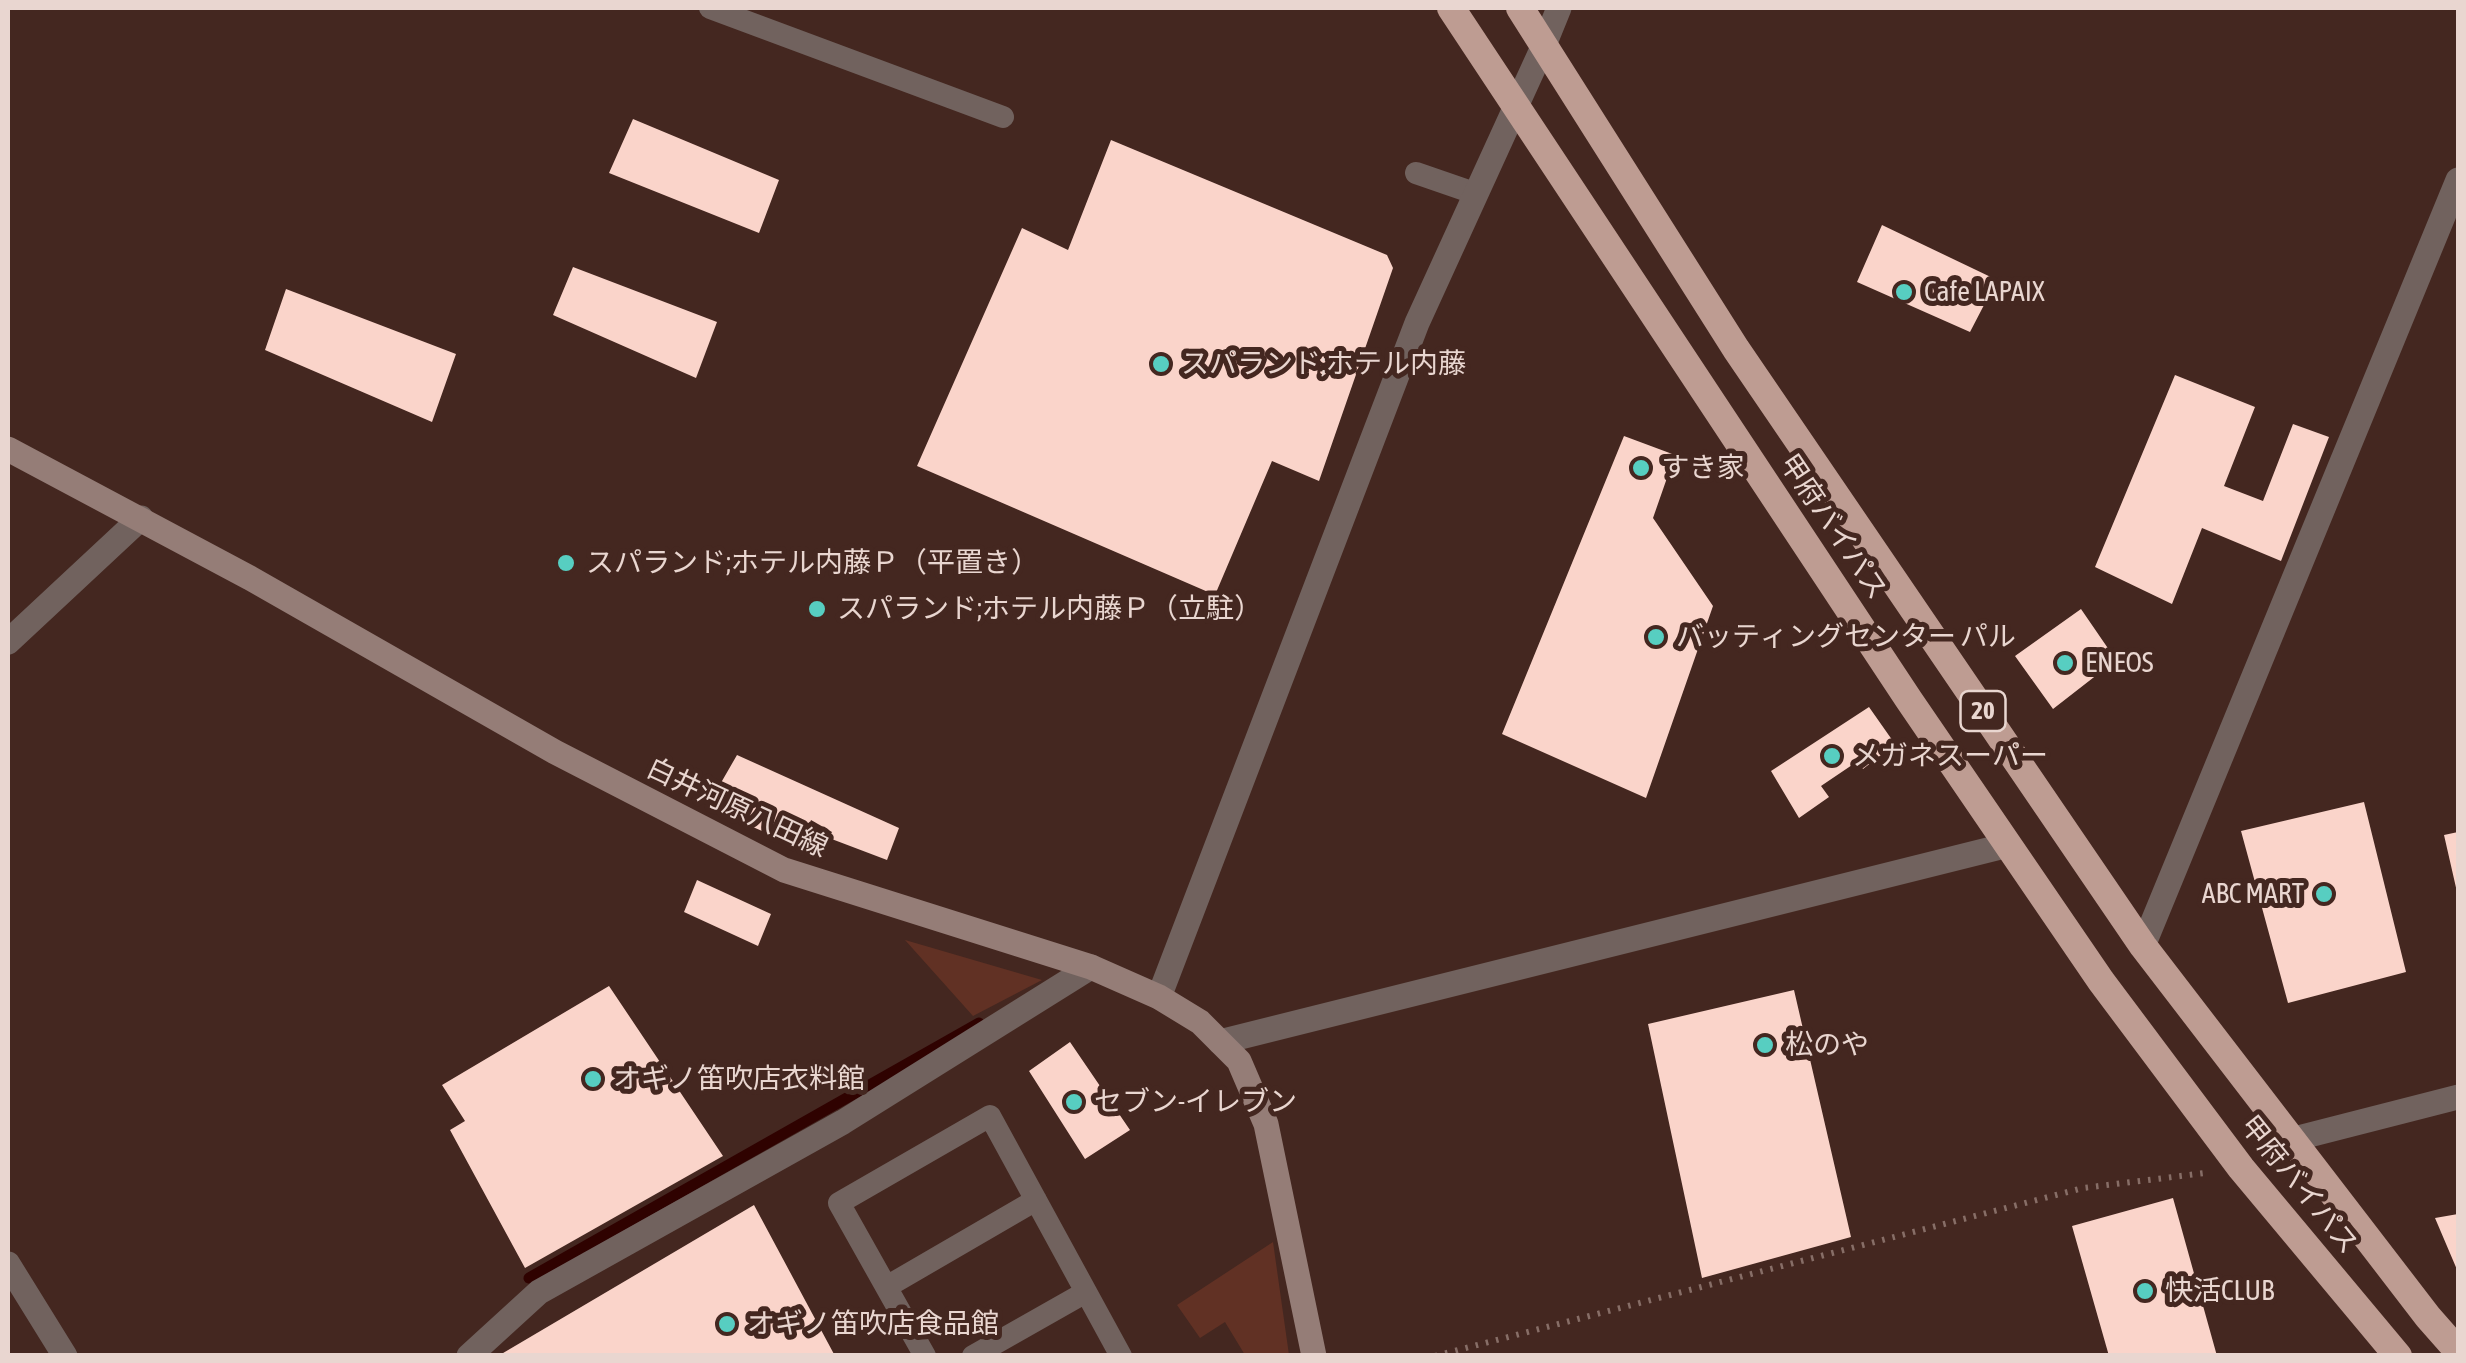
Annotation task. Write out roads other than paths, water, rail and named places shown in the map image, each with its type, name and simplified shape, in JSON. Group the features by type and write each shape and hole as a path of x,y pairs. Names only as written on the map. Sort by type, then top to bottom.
{"highway":[{"name":"甲府バイパス","path":"1451,8 2101,981 2241,1168 2398,1356"},
{"name":"甲府バイパス","path":"1520,8 1736,349 2143,946 2428,1317 2458,1350"}],"main road":[{"name":"白井河原八田線","path":"8,449 141,518 555,752 784,870 1091,967 1159,996 1200,1022 1240,1060 1266,1124 1314,1356"}],"street":[{"path":"1159,996 1417,323 1559,8"},
{"path":"2143,946 2458,180"},
{"path":"8,642 141,518"},
{"path":"1220,1042 2008,845"},
{"path":"469,1356 539,1292 843,1122 1091,967"},
{"path":"2290,1140 2458,1097"},
{"path":"8,1264 64,1356"}],"lane":[{"path":"710,8 1003,117"},
{"path":"1416,174 1474,193"},
{"path":"924,1356 839,1203 990,1116 1121,1356"},
{"path":"888,1286 1036,1200"},
{"path":"973,1356 1086,1292"}],"waterway":[{"path":"529,1278 979,1023"}],"place":[{"name":"Cafe LAPAIX","path":"1904,292"},
{"name":"スパランド;ホテル内藤","path":"1161,364"},
{"name":"すき家","path":"1641,468"},
{"name":"スパランド;ホテル内藤Ｐ（平置き）","path":"566,563"},
{"name":"スパランド;ホテル内藤Ｐ（立駐）","path":"817,609"},
{"name":"バッティングセンター パル","path":"1656,637"},
{"name":"ENEOS","path":"2065,663"},
{"name":"メガネスーパー","path":"1832,756"},
{"name":"ABC MART","path":"2324,894"},
{"name":"松のや","path":"1765,1045"},
{"name":"オギノ笛吹店衣料館","path":"593,1079"},
{"name":"セブン-イレブン","path":"1074,1102"},
{"name":"快活CLUB","path":"2145,1291"},
{"name":"オギノ笛吹店食品館","path":"727,1324"}]}
